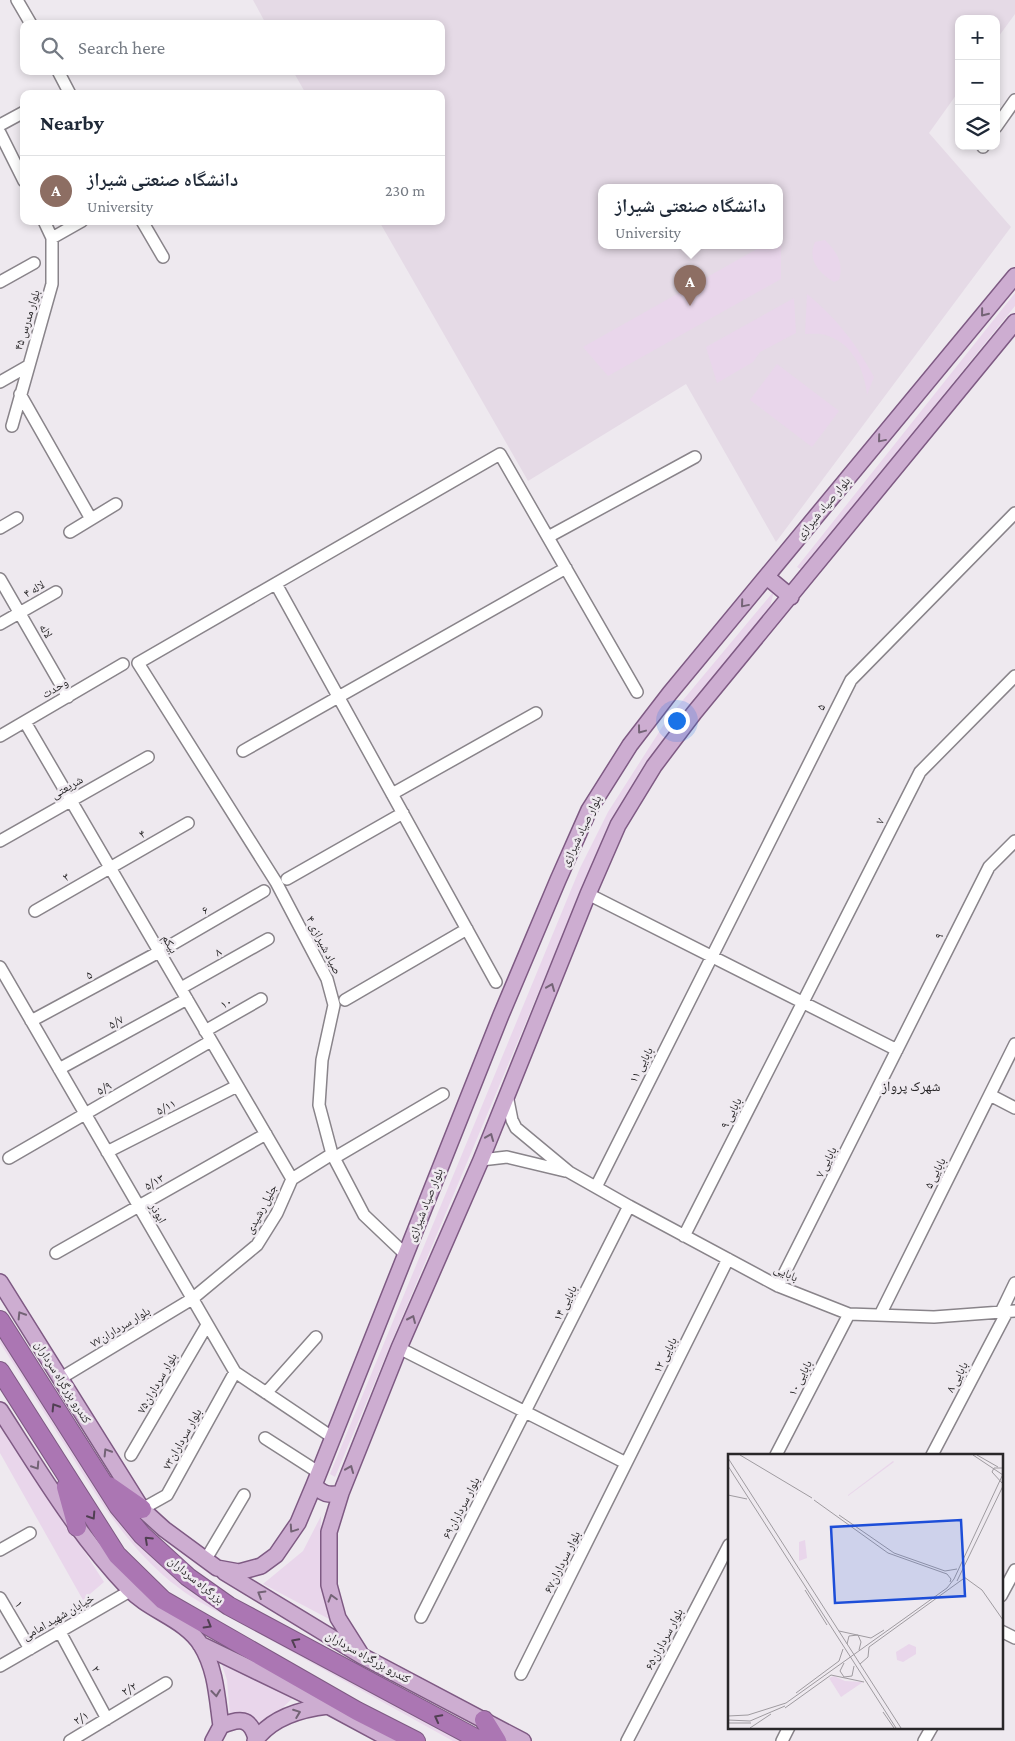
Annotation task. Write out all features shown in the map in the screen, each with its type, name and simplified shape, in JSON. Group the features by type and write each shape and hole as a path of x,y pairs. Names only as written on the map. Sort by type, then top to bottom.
{"highway":[{"name":"بزرگراه سرداران","path":"0,1320 118,1506 142,1535 188,1577 229,1606 482,1741"},
{"path":"0,1371 117,1555 163,1600 360,1712 416,1741"},
{"path":"0,1392 20,1403"},
{"path":"60,1467 77,1527"},
{"path":"101,1481 142,1508"},
{"path":"360,1712 388,1738"},
{"path":"484,1720 497,1741"}],"main road":[{"name":"بلوار صیاد شیرازی","path":"212,1563 239,1572 261,1566 276,1555 298,1522 501,1015 590,810 630,746 670,693 1015,276"},
{"path":"362,1656 338,1618 328,1585 329,1532 340,1493 399,1348 481,1160 588,894 618,826 654,766 694,713 1015,322"},
{"path":"767,577 791,597"},
{"name":"کندرو بزرگراه سرداران","path":"0,1282 142,1508 164,1528 212,1563 362,1656 522,1741"},
{"path":"0,1410 77,1527 130,1591 184,1628 200,1644 328,1706 388,1738"},
{"path":"316,1479 321,1493 331,1496 340,1493"},
{"path":"200,1644 215,1681 221,1726 213,1741"},
{"path":"256,1740 270,1726 295,1712 328,1706 360,1712"},
{"path":"221,1726 236,1719 245,1721 254,1729 256,1740"}],"street":[{"path":"17,0 29,20"},
{"path":"60,75 68,90"},
{"path":"1000,121 1015,100"},
{"path":"0,125 20,114"},
{"path":"0,133 20,173"},
{"name":"۴۵ بلوار مدرس","path":"12,426 52,284 52,238 46,225"},
{"path":"52,238 75,225"},
{"path":"144,225 163,257"},
{"path":"0,282 34,263"},
{"path":"0,382 28,366"},
{"path":"20,394 91,519"},
{"path":"496,982 276,584 500,454 637,692"},
{"path":"548,537 695,457"},
{"path":"70,532 116,504"},
{"name":"۵","path":"711,956 851,680 1015,513"},
{"path":"0,528 17,518"},
{"path":"243,752 566,568"},
{"name":"لاله","path":"0,579 68,697"},
{"name":"صیاد شیرازی ۴","path":"276,584 138,663 276,882 327,979 334,1005 322,1060 319,1105 333,1156 364,1215 405,1254"},
{"name":"لاله ۴","path":"0,624 56,592"},
{"name":"وحدت","path":"0,736 124,664"},
{"name":"۷","path":"803,1002 920,772 1015,676"},
{"path":"392,794 536,713"},
{"name":"بیکم","path":"25,722 292,1179"},
{"name":"شریعتی","path":"0,841 148,757"},
{"path":"287,879 403,814"},
{"name":"۴","path":"110,868 188,823"},
{"name":"۹","path":"897,1050 989,867 1015,841"},
{"name":"۳","path":"35,911 110,868"},
{"name":"۶","path":"159,952 264,890"},
{"path":"588,894 897,1050"},
{"path":"345,1000 467,929"},
{"name":"۸","path":"180,988 268,939"},
{"name":"۵","path":"31,1021 159,952"},
{"name":"بابایی ۱۱","path":"596,1187 711,956"},
{"name":"ابوذر","path":"0,967 235,1372 332,1437"},
{"name":"۵/۷","path":"59,1069 187,999"},
{"name":"۱۰","path":"208,1036 261,1000"},
{"name":"بابایی ۹","path":"684,1236 803,1002"},
{"name":"۵/۹","path":"9,1158 85,1115 208,1036"},
{"name":"بابایی ۵","path":"880,1315 1015,1044"},
{"name":"بابایی ۷","path":"778,1286 897,1050"},
{"name":"۵/۱۱","path":"107,1152 237,1086"},
{"name":"جلیل رشیدی","path":"192,1299 257,1245 277,1213 292,1179 443,1094"},
{"name":"بابایی","path":"507,1095 512,1120 516,1128 569,1172 778,1286 849,1314 934,1317 1007,1312"},
{"path":"990,1095 1015,1108"},
{"name":"۵/۱۳","path":"56,1253 266,1134"},
{"name":"بابایی","path":"481,1160 507,1157 569,1172"},
{"name":"بابایی ۱۴","path":"525,1411 629,1206"},
{"name":"بابایی ۱۲","path":"626,1463 728,1260"},
{"name":"بابایی ۸","path":"933,1454 1007,1312 1015,1283"},
{"name":"بلوار سرداران۷۷","path":"61,1378 192,1299"},
{"name":"بابایی ۱۰","path":"777,1454 849,1314"},
{"name":"بلوار سرداران۷۵","path":"131,1455 207,1324"},
{"path":"266,1393 316,1337"},
{"path":"399,1348 626,1463"},
{"name":"بلوار سرداران۷۳","path":"142,1508 167,1495 235,1372"},
{"name":"بلوار سرداران۶۹","path":"421,1617 525,1411"},
{"path":"266,1438 316,1479"},
{"name":"بلوار سرداران۶۷","path":"521,1674 626,1463"},
{"path":"212,1563 244,1495"},
{"path":"0,1550 30,1533"},
{"name":"بلوار سرداران۶۵","path":"627,1741 728,1547"},
{"path":"1002,1594 1015,1570"},
{"name":"خیابان شهید امامی","path":"0,1666 130,1591"},
{"name":"۱","path":"0,1598 30,1649"},
{"name":"۲","path":"60,1632 107,1719"},
{"path":"1002,1632 1015,1638"},
{"name":"۲/۲","path":"107,1719 166,1683"},
{"name":"۲/۱","path":"70,1741 107,1719"},
{"path":"782,1741 788,1728"},
{"path":"924,1741 931,1728"}],"shaded area":[{"path":"253,0 1015,0 1015,14 1000,35 1000,15 955,15 955,97 929,133 1011,227 776,542 686,384 528,481 381,225 445,225 445,90 304,90 295,75 445,75 445,20 264,20"},
{"path":"825,240 836,253 840,263 839,280 834,282 819,270 812,255 815,242"},
{"path":"757,249 781,249 781,279 608,376 583,347"},
{"path":"1015,293 1015,306 802,570 797,567"},
{"path":"807,294 837,322 867,364 874,377 867,395 864,377 860,368 851,352 844,345 826,335 805,334"},
{"path":"794,298 796,333 760,352 753,362 717,383 706,347"},
{"path":"777,364 839,411 812,447 750,400"},
{"path":"774,591 769,611 717,672 646,765 586,879 335,1477 330,1474 580,868 608,812 668,718"},
{"path":"0,1327 86,1467 195,1593 468,1741 453,1741 198,1601 153,1566 116,1523 100,1500 0,1343"},
{"path":"0,1420 104,1582 83,1600 0,1453"},
{"path":"321,1516 320,1578 331,1620 263,1584 303,1551"},
{"path":"221,1662 295,1696 258,1731 230,1716 227,1680"}],"place":[{"name":"دانشگاه صنعتی شیراز","path":"690,306"}],"district":[{"name":"شهرک پرواز","path":"911,1086"}]}
